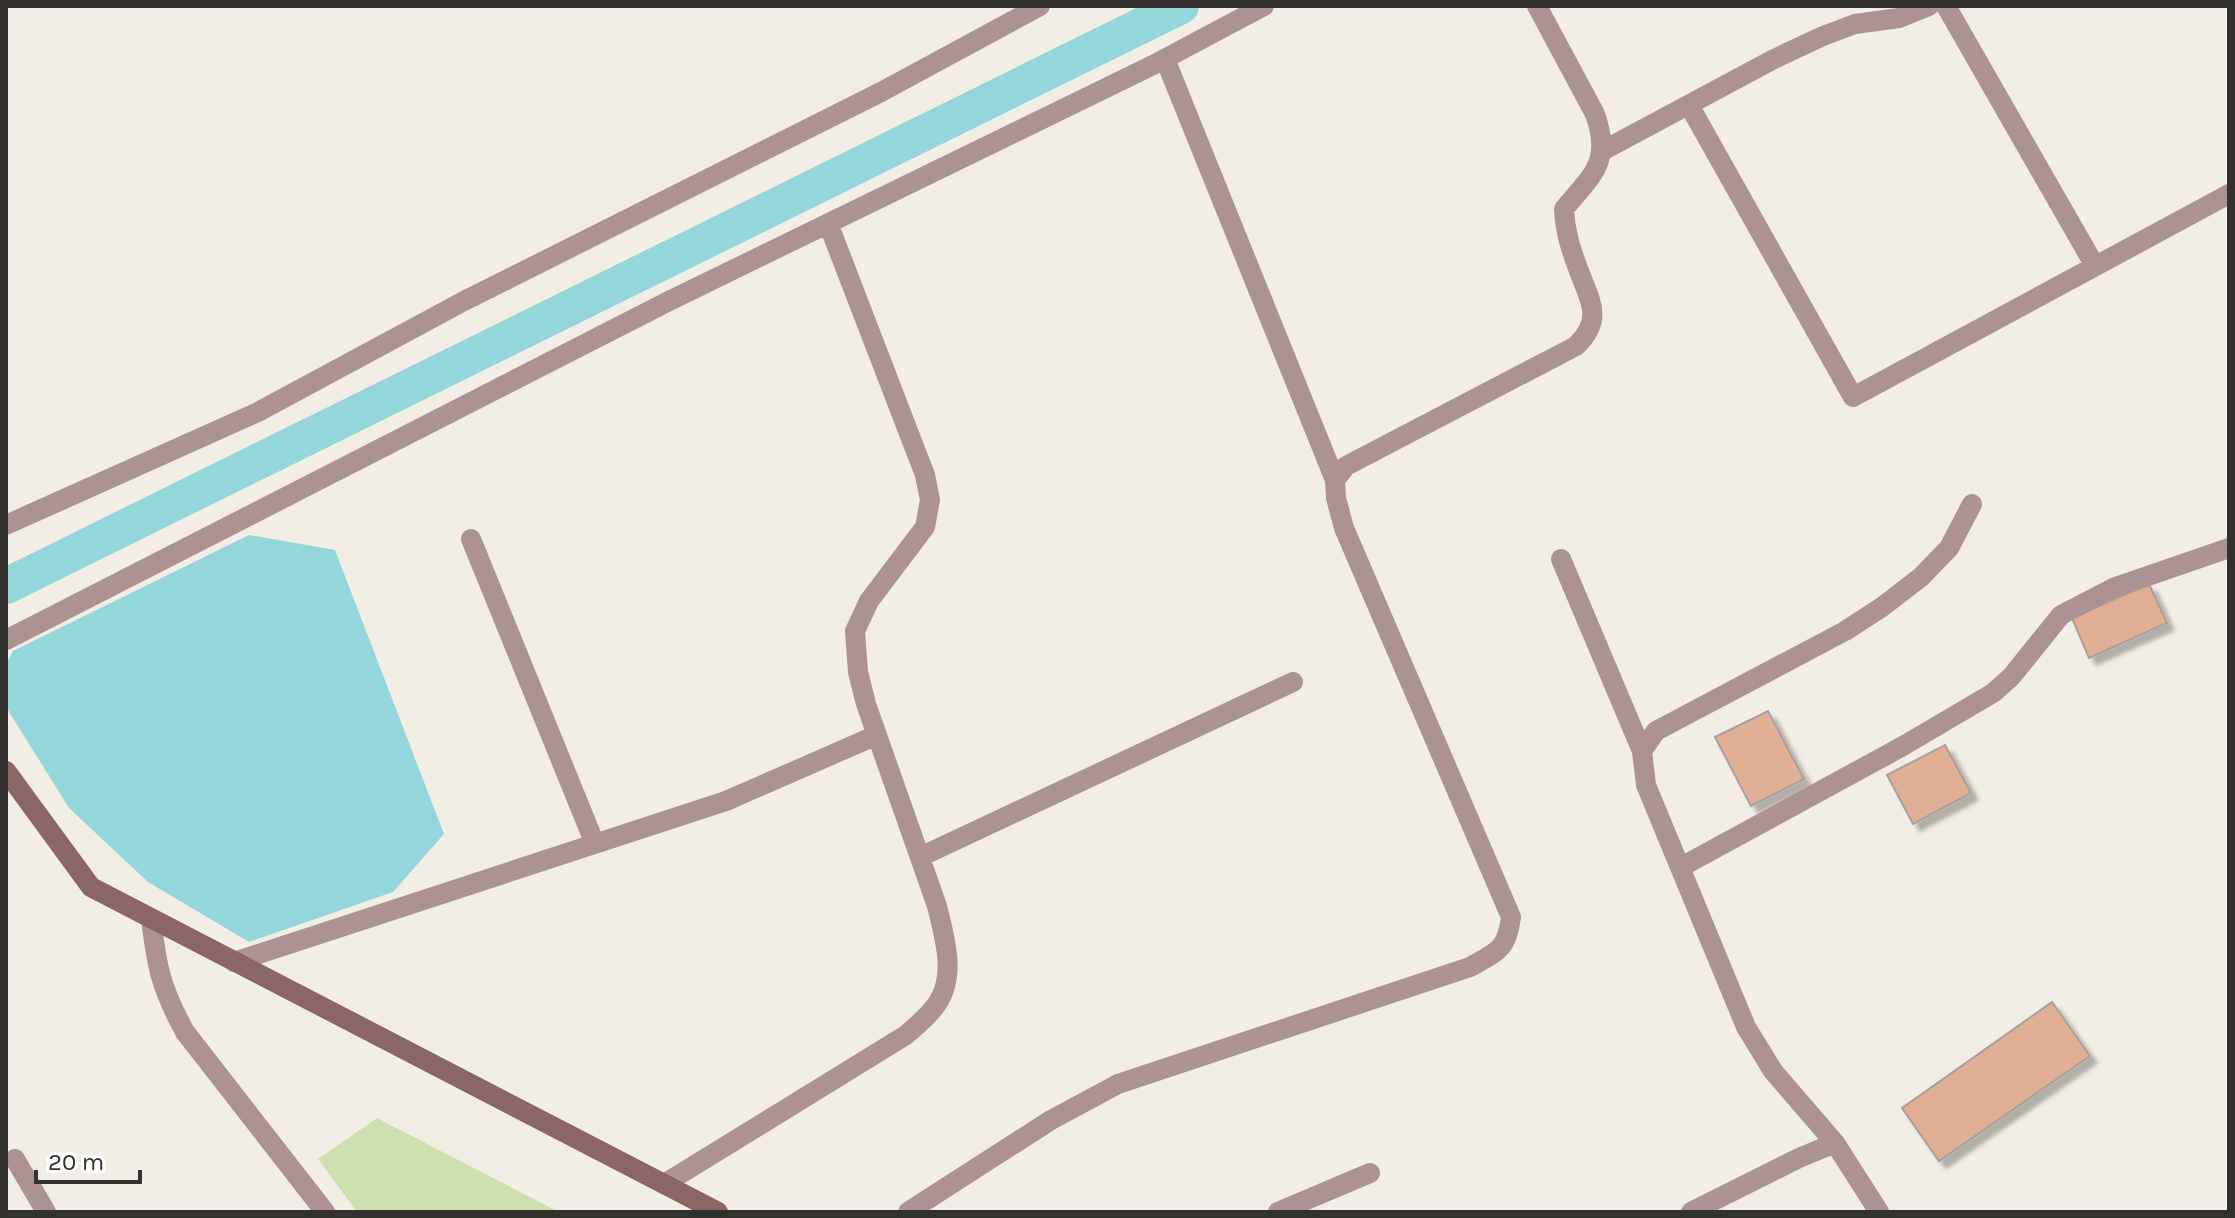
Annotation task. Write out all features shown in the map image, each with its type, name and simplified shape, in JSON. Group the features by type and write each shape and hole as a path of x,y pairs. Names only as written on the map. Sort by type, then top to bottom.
{"main road":[{"path":"6,771 91,887 718,1212"}],"street":[{"path":"6,525 272,405 464,301 881,92 1040,6"},
{"path":"6,640 669,301 1165,59 1264,6"},
{"path":"1537,6 1595,114 1604,150"},
{"path":"1335,480 1346,466 1576,346 1588,335 1594,315 1590,295 1565,232 1564,209 1592,176 1604,150 1823,36 1895,12 1929,6"},
{"path":"1946,6 2095,266"},
{"path":"908,1212 1051,1120 1118,1084 1470,967 1500,951 1509,930 1511,917 1344,528 1335,480 1165,59"},
{"path":"1689,105 1853,397 2229,194"},
{"path":"664,1184 906,1035 935,1008 949,976 937,906 858,672 855,631 869,601 925,527 930,500 925,475 828,223"},
{"path":"1642,751 1656,731 1845,631 1921,577 1949,548 1972,504"},
{"path":"471,539 595,844"},
{"path":"1681,867 1903,746 1993,693 2011,677 2061,615 2113,588 2229,548"},
{"path":"1561,559 1642,751 1646,785 1746,1027 1773,1071 1835,1143 1879,1212"},
{"path":"920,857 1293,682"},
{"path":"234,962 726,801 877,735"},
{"path":"151,919 157,968 168,1001 185,1032 325,1212"},
{"path":"1691,1212 1835,1143"},
{"path":"15,1159 46,1212"},
{"path":"1278,1212 1370,1173"}],"green space":[{"path":"377,1118 559,1212 357,1212 318,1159"}],"water":[{"path":"249,535 335,550 444,834 393,892 249,942 148,882 69,808 6,707 6,664 13,651"}],"building":[{"path":"2149,584 2167,623 2089,658 2072,618"},
{"path":"1768,711 1804,779 1751,806 1715,737"},
{"path":"1945,745 1971,793 1913,824 1887,775"},
{"path":"2052,1002 2090,1056 1939,1161 1902,1108"}],"waterway":[{"path":"6,586 1181,6"}]}
